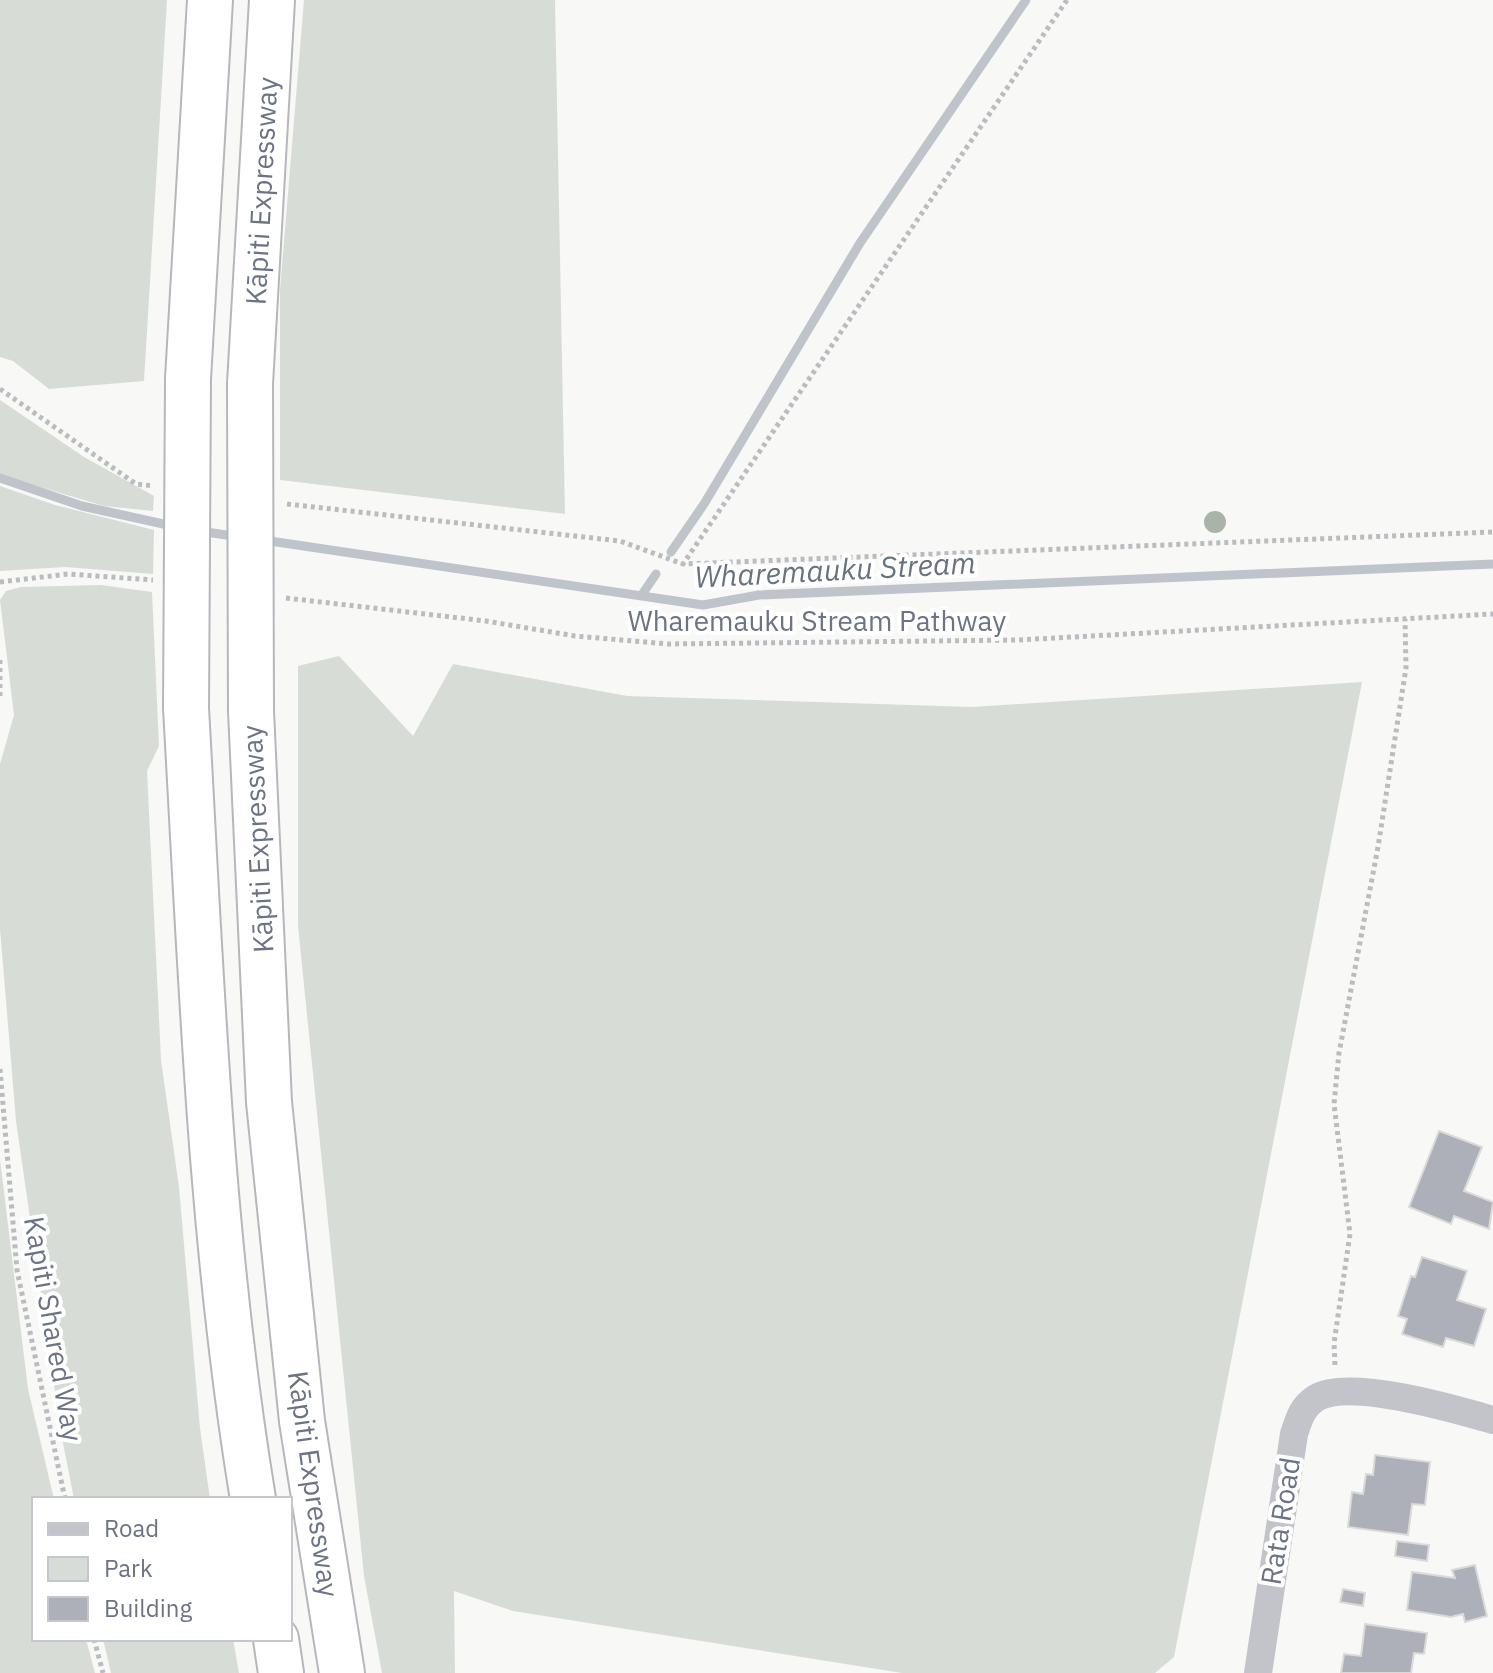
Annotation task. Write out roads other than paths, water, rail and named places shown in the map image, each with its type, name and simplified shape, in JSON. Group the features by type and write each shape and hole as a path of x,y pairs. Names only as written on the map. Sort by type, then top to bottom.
{"highway":[{"path":"210,0 188,379 186,708 209,1103 242,1431 253,1497"},
{"name":"Kāpiti Expressway","path":"272,0 250,384 251,711 269,1102 302,1421 342,1673"},
{"path":"276,1641 281,1673"}],"street":[{"name":"Rata Road","path":"1258,1673 1294,1434 1303,1408 1318,1397 1336,1390 1433,1402 1493,1420"}],"waterway":[{"path":"671,552 704,504 860,243 1026,0"},
{"name":"Wharemauku Stream","path":"0,478 82,506 177,527"},
{"name":"Wharemauku Stream","path":"199,531 240,537"},
{"name":"Wharemauku Stream","path":"263,540 703,605 759,595 1493,564"},
{"path":"641,596 656,574"}]}
